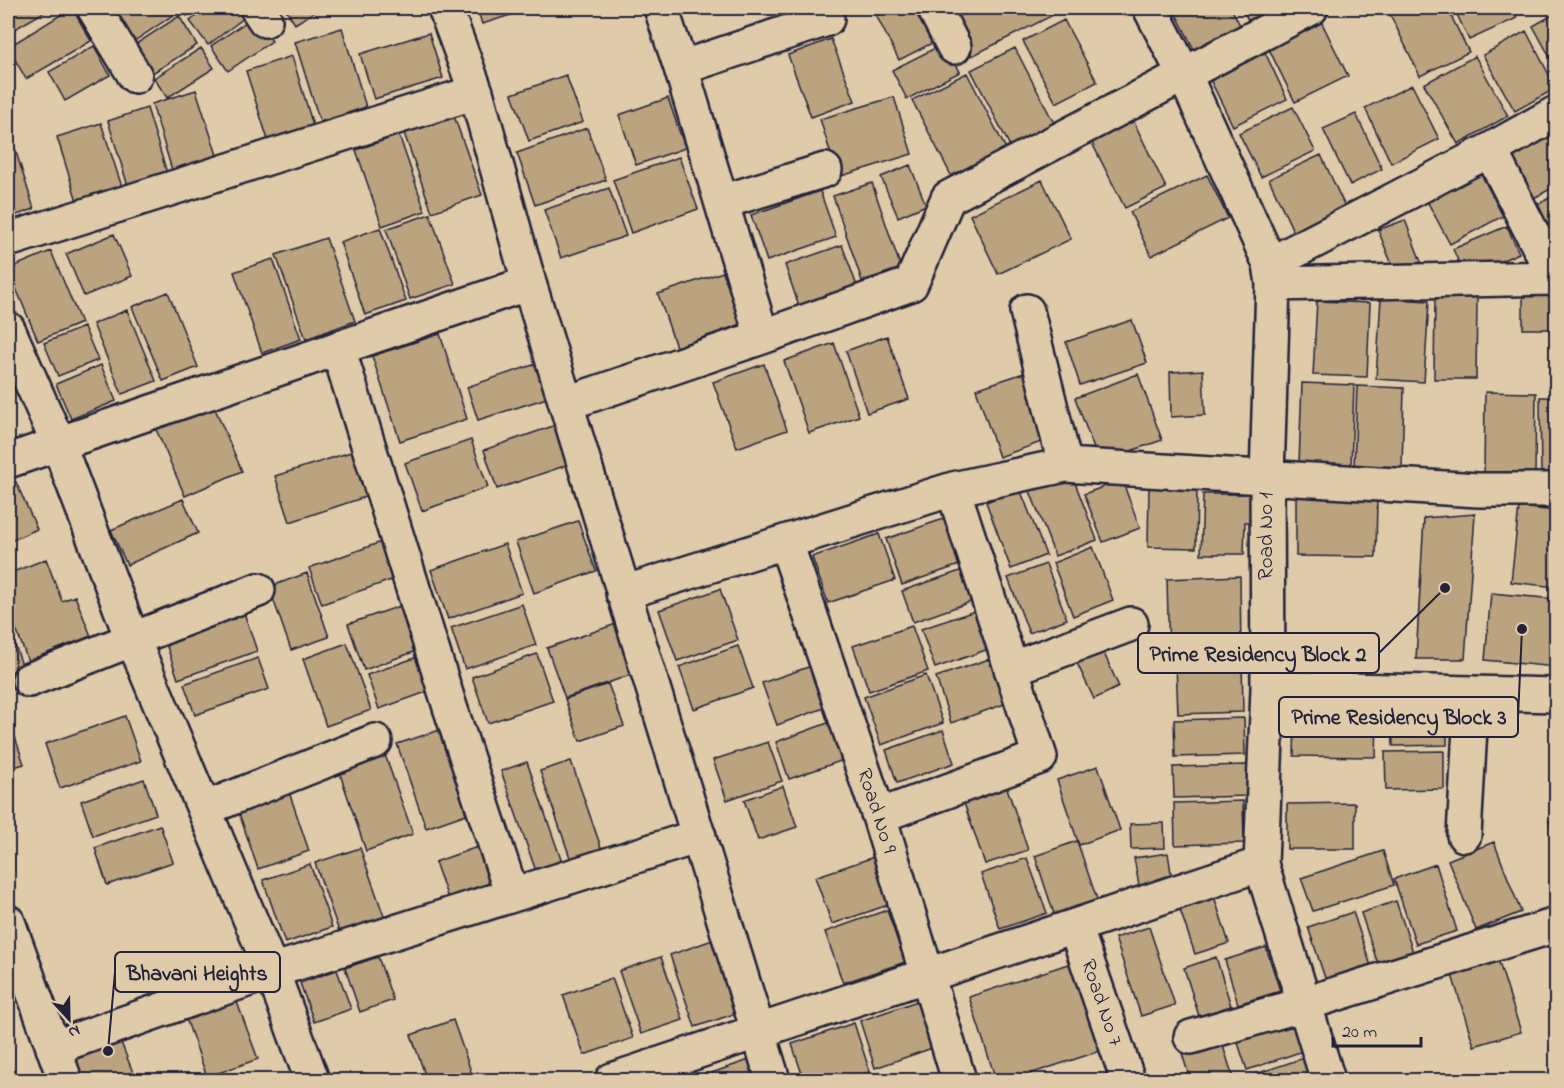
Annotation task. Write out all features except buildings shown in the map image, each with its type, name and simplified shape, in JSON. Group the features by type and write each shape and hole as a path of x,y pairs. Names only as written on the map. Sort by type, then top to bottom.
{"street":[{"path":"94,8 135,76"},
{"path":"445,8 476,92 528,283 567,403 623,594 773,1080"},
{"path":"661,8 762,337"},
{"path":"934,8 954,47"},
{"name":"Road No 1","path":"1150,8 1184,74 1272,274 1267,477 1268,688 1261,864 1328,1080"},
{"path":"567,403 911,284 948,198 1311,8"},
{"path":"681,68 827,19"},
{"path":"8,240 476,92"},
{"path":"1272,274 1557,113"},
{"path":"1272,274 1556,279 1490,150"},
{"path":"722,202 825,170"},
{"path":"8,461 528,283"},
{"path":"1027,311 1065,465"},
{"path":"8,329 58,443 133,638 272,971 312,1080"},
{"path":"338,348 446,695 512,895"},
{"path":"623,594 953,489 1065,465 1478,490 1557,490"},
{"path":"879,816 1040,757 953,489"},
{"name":"Road No 9","path":"786,543 879,816 959,1080"},
{"path":"29,680 258,590"},
{"path":"1011,669 1131,624"},
{"path":"1268,688 1557,695"},
{"path":"1464,835 1472,693"},
{"path":"204,809 375,741"},
{"path":"53,1047 272,971 699,836"},
{"path":"612,1080 1261,864"},
{"path":"8,922 64,1080"},
{"path":"1191,1037 1557,925"},
{"name":"Road No 7","path":"1075,926 1128,1080"}],"place":[{"name":"Prime Residency Block 2","path":"1445,588"},
{"name":"Prime Residency Block 3","path":"1522,629"},
{"name":"Bhavani Heights","path":"108,1051"}]}
